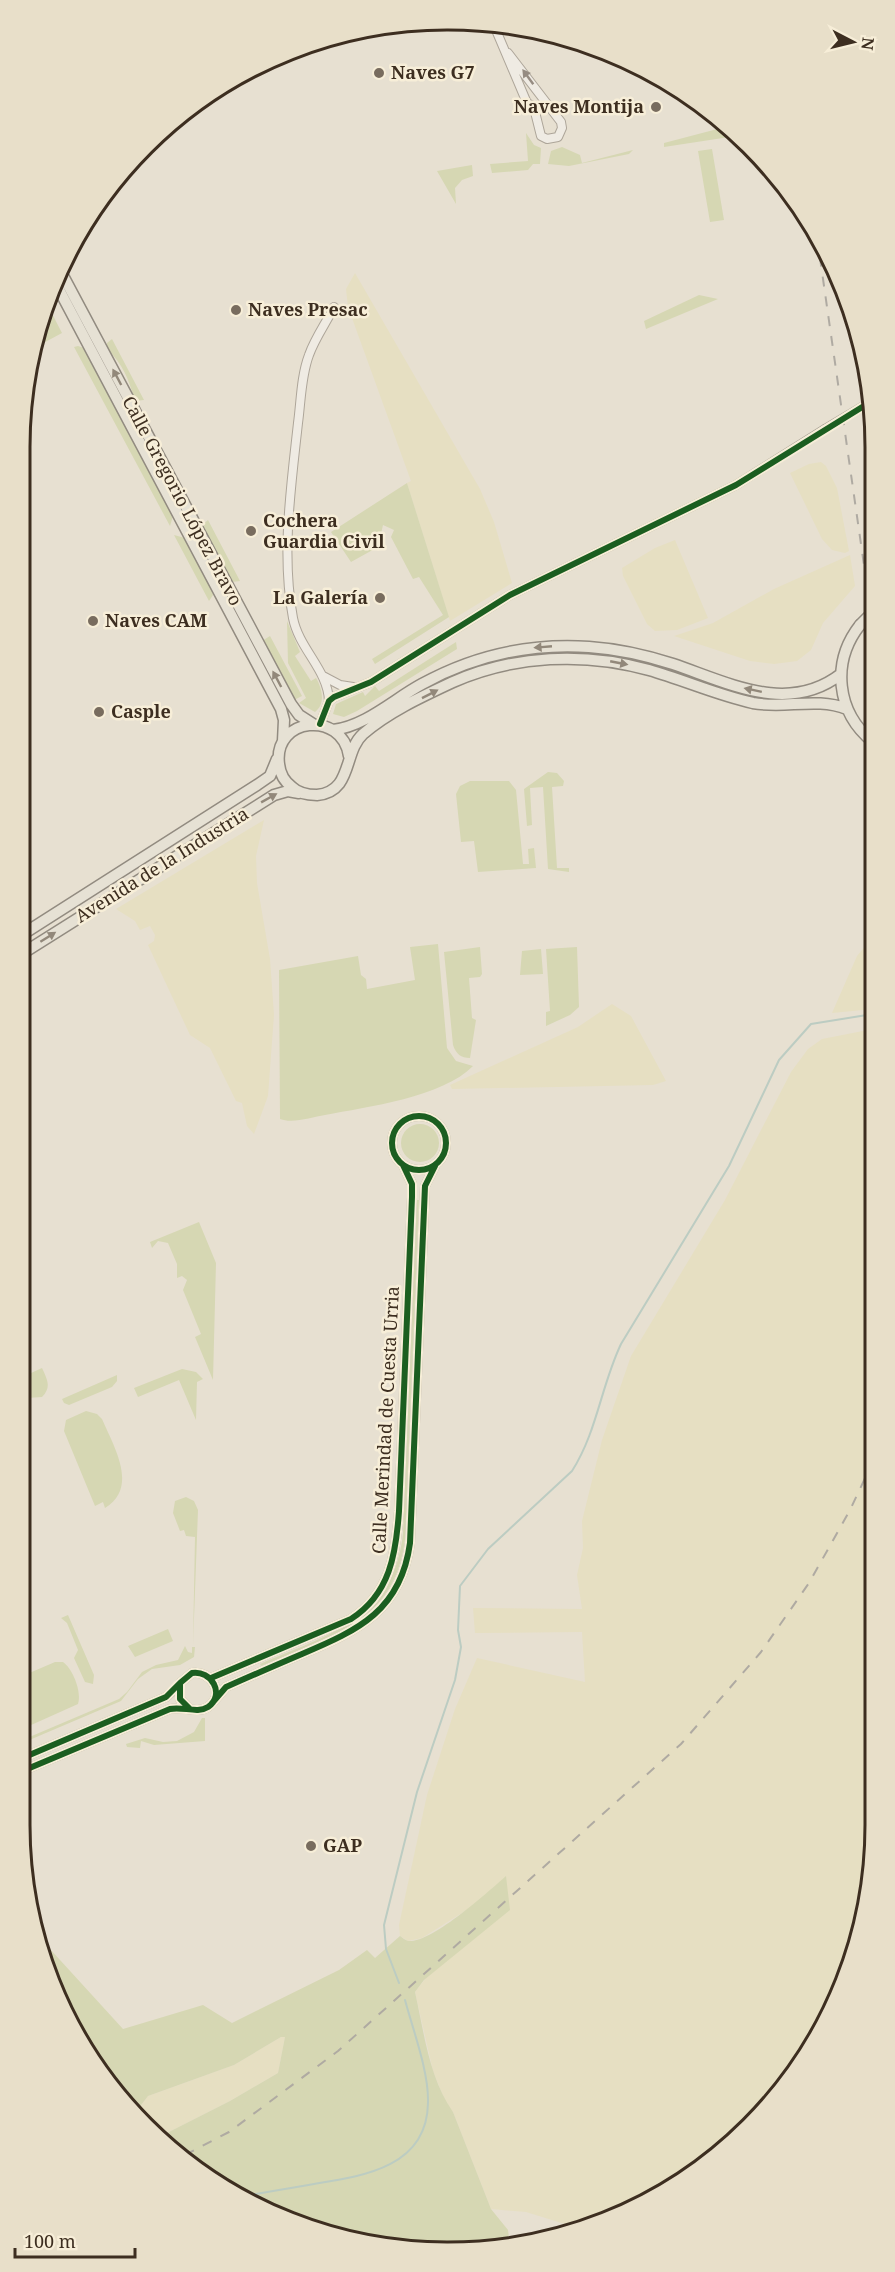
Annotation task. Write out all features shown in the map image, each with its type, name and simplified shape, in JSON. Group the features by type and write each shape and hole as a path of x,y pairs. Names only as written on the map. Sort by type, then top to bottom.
{"main road":[{"name":"Calle Gregorio López Bravo","path":"65,280 291,704 299,715 317,724"},
{"name":"Calle Gregorio López Bravo","path":"60,292 281,709 285,727 282,742"},
{"path":"865,620 846,648 841,674 842,694 847,709 865,735"},
{"path":"333,730 345,728 365,718 447,672 487,657 526,649 563,646 611,649 662,661 745,689 780,694 811,692 826,686 841,674"},
{"path":"349,756 344,740 333,730 317,724 297,728 282,742 278,756 279,769 286,782 296,790 309,795 321,794 341,782 348,771 352,746 363,734 424,696 481,672 534,660 575,658 610,661 648,669 751,702 780,706 821,702 847,709"},
{"name":"Avenida de la Industria","path":"30,930 270,776 278,756"},
{"name":"Avenida de la Industria","path":"30,949 274,795 288,791 309,795"}],"street":[{"path":"498,34 508,53 524,98 534,108 538,132 547,139 554,139 561,132 561,122 508,53"},
{"path":"534,108 540,108 545,104"},
{"path":"329,701 323,676 302,642 293,618 289,517 304,371 315,342 334,307"},
{"path":"317,724 329,701 339,694 371,682 510,595 586,556 717,495 863,407"},
{"path":"323,676 340,685 357,688"},
{"path":"421,1116 436,1122 446,1136 445,1153 435,1166 421,1171 403,1165 392,1146 395,1131 405,1120 421,1116"},
{"name":"Calle Merindad de Cuesta Urria","path":"211,1678 351,1619 368,1606 388,1578 397,1548 412,1197 412,1184 403,1165"},
{"name":"Calle Merindad de Cuesta Urria","path":"213,1702 226,1686 358,1629 383,1607 403,1575 410,1543 425,1186 435,1166"},
{"path":"30,1755 166,1697 188,1675 196,1672 211,1678 216,1690 213,1702 201,1710 170,1709 30,1768"},
{"path":"180,1683 180,1699 190,1709"}],"shaded area":[{"path":"355,273 480,489 494,522 512,583 450,621 407,483 411,481 348,307 346,289"},
{"path":"821,462 826,466 837,488 849,551 845,553 832,550 822,539 790,473 809,464"},
{"path":"675,540 708,618 677,630 655,631 647,624 623,576 622,568 655,548"},
{"path":"850,555 855,586 823,623 811,650 797,661 774,664 750,661 674,636 713,623 774,589"},
{"path":"264,820 256,856 257,883 270,959 274,1015 268,1096 254,1134 247,1126 242,1103 236,1101 210,1048 190,1035 148,945 154,941 155,935 150,926 140,930 135,921 116,909"},
{"path":"865,946 865,1010 832,1013 857,956"},
{"path":"612,1004 631,1016 666,1081 653,1085 452,1089 450,1085 578,1027"},
{"path":"865,1031 865,1825 861,1879 851,1933 822,2009 795,2056 779,2079 743,2120 702,2156 632,2199 567,2225 526,2212 491,2209 453,2112 445,2101 433,2071 415,1992 506,1877 473,1906 422,1938 408,1941 400,1936 399,1925 427,1795 455,1709 477,1658 585,1682 582,1632 475,1633 473,1608 582,1609 577,1575 583,1548 582,1521 602,1440 631,1356 725,1200 791,1072 808,1049 822,1039"},
{"path":"281,2037 285,2037 278,2073 230,2101 167,2133 140,2107 148,2096 234,2065"}],"green space":[{"path":"717,129 727,137 664,147 664,143"},
{"path":"526,133 534,145 541,148 540,164 533,164 528,170 492,173 490,164 528,161"},
{"path":"562,147 580,155 582,163 633,150 629,154 569,166 548,164 551,151"},
{"path":"712,149 724,220 710,222 698,151"},
{"path":"472,165 473,176 462,180 455,188 456,204 437,171"},
{"path":"699,295 718,299 646,329 644,321"},
{"path":"52,313 62,333 43,343"},
{"path":"112,339 144,400 135,401 125,373 107,349 107,343"},
{"path":"74,347 84,348 173,516 170,526"},
{"path":"407,483 449,617 375,664 372,659 443,615 419,577 413,579 391,537 394,530 383,525 378,547 351,562 331,532"},
{"path":"208,520 240,581 232,582 202,525"},
{"path":"174,535 185,538 212,590 213,595 209,601"},
{"path":"287,621 300,652 295,656 311,681 316,678 320,686 322,700 315,712 299,703 306,698 288,663"},
{"path":"270,636 302,696 294,700 262,641"},
{"path":"456,642 457,649 357,711 344,717 333,714 336,704 363,692 365,696 375,686 379,691"},
{"path":"548,772 557,773 564,781 563,786 552,787 557,868 569,868 569,872 548,869 543,787 530,788 532,825 527,826 524,789"},
{"path":"470,781 509,781 516,790 523,864 529,864 528,849 534,848 536,868 478,872 474,841 461,842 456,794 460,786"},
{"path":"438,944 447,1048 456,1061 473,1066 460,1077 443,1086 404,1099 302,1120 280,1119 279,970 358,956 361,975 366,979 367,989 415,980 410,947"},
{"path":"480,947 482,974 480,977 469,978 472,1018 476,1020 470,1058 467,1058 459,1055 453,1045 444,952"},
{"path":"577,947 579,1007 570,1015 546,1026 546,1012 550,1011 546,949"},
{"path":"541,949 543,974 520,975 522,951"},
{"path":"420,1124 434,1129 439,1143 434,1157 420,1162 406,1157 401,1143 406,1129"},
{"path":"417,1200 419,1200 405,1539 399,1567 388,1590 373,1609 354,1624 310,1647 261,1666 260,1664 310,1643 354,1620 372,1605 387,1586 397,1562 403,1533"},
{"path":"199,1222 216,1263 213,1380 195,1337 201,1334 183,1290 187,1280 182,1276 177,1278 177,1264 168,1243 158,1241 152,1248 150,1242"},
{"path":"42,1368 48,1383 47,1390 42,1397 30,1398 30,1373"},
{"path":"182,1369 196,1372 203,1379 197,1382 196,1420 179,1380 138,1397 134,1388"},
{"path":"117,1375 117,1381 112,1387 69,1405 62,1399"},
{"path":"86,1411 97,1414 102,1419 121,1466 121,1489 115,1499 105,1508 103,1502 95,1506 64,1431 66,1420"},
{"path":"186,1497 194,1501 198,1510 193,1645 195,1537 186,1536 184,1530 180,1531 173,1513 175,1501"},
{"path":"68,1615 94,1675 93,1684 85,1682 74,1658 78,1650 67,1623 61,1618"},
{"path":"168,1629 173,1641 135,1657 128,1646"},
{"path":"185,1646 188,1652 192,1653 192,1647 195,1647 194,1657 180,1665 152,1669 138,1679 121,1701 30,1740 30,1737 119,1699 142,1672 156,1665 178,1660"},
{"path":"55,1662 63,1662 73,1675 78,1687 78,1704 30,1726 30,1673"},
{"path":"202,1718 205,1718 205,1741 154,1745 141,1741 140,1748 127,1747 126,1744 145,1738 163,1742 177,1741 194,1732"},
{"path":"506,1876 510,1910 424,1980 415,1992 428,2054 438,2085 453,2112 491,2209 508,2230 509,2237 502,2238 448,2242 420,2241 339,2228 263,2199 216,2172 167,2133 230,2101 278,2073 285,2037 281,2037 234,2065 148,2096 140,2107 116,2079 86,2033 73,2009 49,1949 123,2029 203,2005 232,2023 339,1970 367,1950 375,1958 400,1936 408,1941 418,1940 431,1934 445,1926"}],"waterway":[{"path":"399,1983 386,1949 384,1925 417,1792 455,1680 461,1647 458,1630 460,1586 488,1549 572,1471 587,1441 621,1344 729,1166 779,1060 811,1024 865,1015"},
{"path":"254,2194 372,2172 405,2155 417,2142 425,2125 428,2091 405,2000"}],"railway":[{"path":"820,260 865,572"},
{"path":"189,2153 229,2132 338,2051 681,1744 761,1652 809,1583 865,1478"}],"cycle path":[{"path":"320,724 329,701 334,697 371,682 510,595 736,485 863,407"},
{"path":"414,1116 424,1116 434,1120 442,1128 446,1143 442,1158 434,1166 424,1170 414,1170 404,1166 396,1158 392,1148 392,1138 396,1128 404,1120 414,1116"},
{"path":"211,1678 351,1619 375,1598 388,1572 396,1543 399,1511 412,1197 412,1184 403,1165"},
{"path":"213,1702 226,1687 323,1645 359,1626 387,1601 405,1566 410,1543 425,1186 435,1166"},
{"path":"30,1768 170,1709 199,1710 208,1707 216,1696 216,1690 214,1684 205,1675 192,1673 180,1683 180,1699 190,1709"},
{"path":"30,1755 166,1697 180,1683"}],"place":[{"name":"Naves G7","path":"379,73"},
{"name":"Naves Montija","path":"656,107"},
{"name":"Naves Presac","path":"236,310"},
{"name":"Cochera Guardia Civil","path":"251,531"},
{"name":"La Galería","path":"380,598"},
{"name":"Naves CAM","path":"93,621"},
{"name":"Casple","path":"99,712"},
{"name":"GAP","path":"311,1846"}]}
